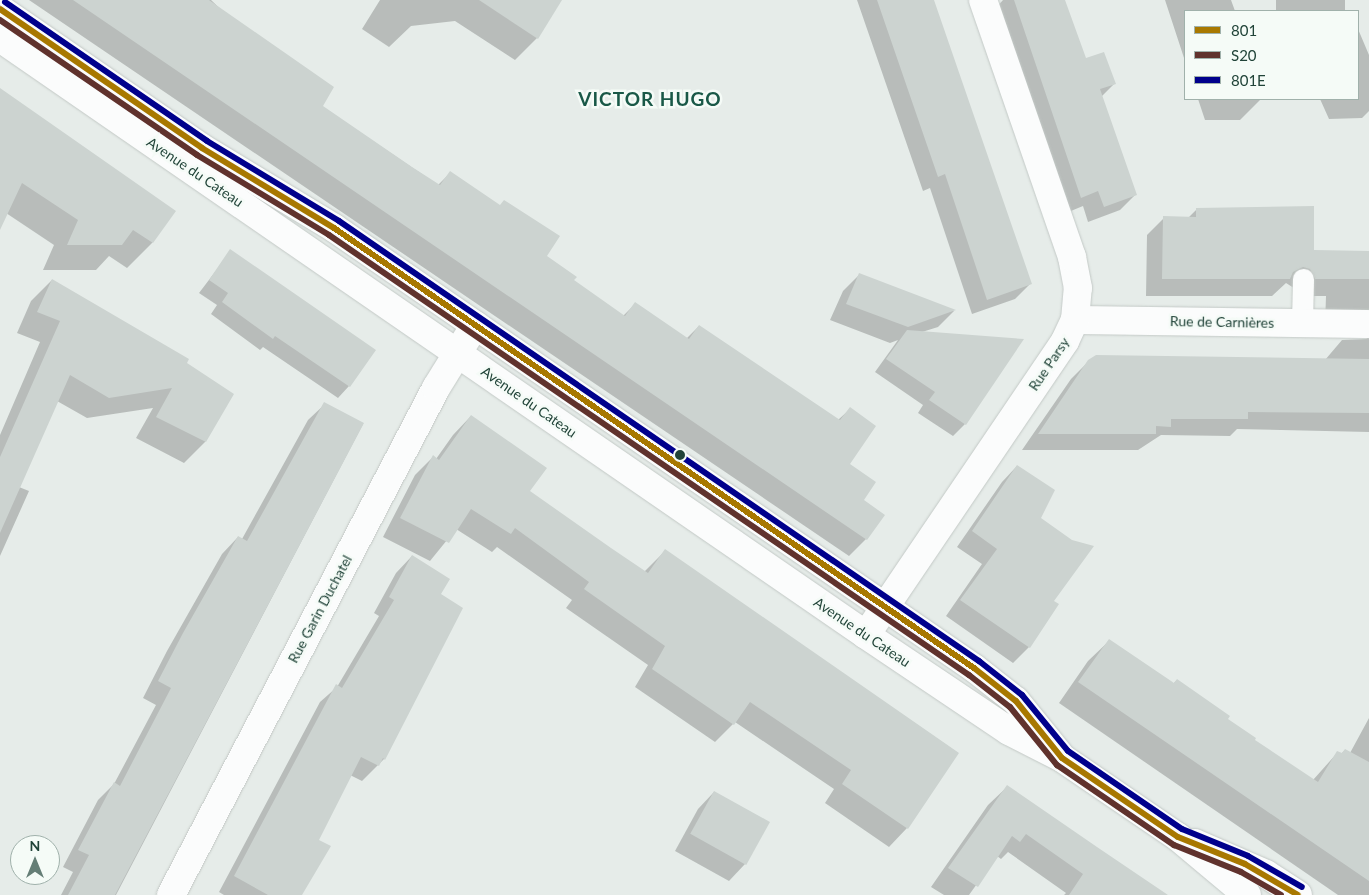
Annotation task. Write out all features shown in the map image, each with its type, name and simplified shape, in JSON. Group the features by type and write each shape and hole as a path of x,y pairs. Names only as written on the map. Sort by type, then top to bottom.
{"main road":[{"name":"Rue Parsy","path":"866,635 1065,341 1075,320 1078,288 1072,257 983,0"},
{"name":"Avenue du Cateau","path":"0,9 202,148 327,224 999,686 1029,716 1062,758"},
{"name":"Avenue du Cateau","path":"0,38 866,635 1009,731 1062,758 1178,836 1247,895"},
{"name":"Rue de Carnières","path":"1075,320 1369,324"},
{"name":"Rue Garin Duchatel","path":"171,895 436,388 475,326"},
{"name":"Avenue du Cateau","path":"1178,836 1245,864 1298,895"}],"lane":[{"path":"1302,324 1303,279"}],"building":[{"path":"73,0 209,0 334,87 323,106 412,167 440,185 450,171 500,205 504,200 560,236 547,256 577,277 574,280 625,316 635,302 689,339 699,325 840,420 850,407 876,426 850,464 876,482 864,500 885,515 867,540"},
{"path":"479,0 562,0 538,39"},
{"path":"877,0 934,0 1032,284 987,300 945,174 938,177"},
{"path":"1014,0 1065,0 1086,58 1104,52 1116,84 1100,89 1137,195 1104,207 1098,191 1081,198"},
{"path":"0,88 176,211 153,243 133,230 122,245 67,245 78,220 22,183 0,230"},
{"path":"1314,206 1314,250 1369,251 1369,279 1315,279 1310,269 1303,267 1293,272 1290,279 1162,279 1163,216 1196,217 1196,208"},
{"path":"230,249 376,350 350,387 275,336 273,339 222,302 228,293 209,280"},
{"path":"859,273 956,310 908,327 846,304"},
{"path":"52,279 189,359 187,363 234,394 206,442 156,417 172,388 109,398 70,375 0,533 0,457 60,321 37,312"},
{"path":"907,330 1024,339 966,425 929,400 935,392 886,359"},
{"path":"1096,355 1369,359 1369,413 1248,412 1248,419 1171,419 1171,427 1156,426 1156,434 1038,434 1088,360"},
{"path":"324,402 364,423 115,895 68,895 89,855 78,850 114,782 120,786 171,688 158,681 238,536 247,541"},
{"path":"471,415 547,468 530,491 611,548 648,573 665,549 959,753 908,829 842,784 851,770 750,702 734,725 652,669 665,646 584,589 589,582 515,528 511,534 471,509 449,543 400,518 433,455 439,460"},
{"path":"1017,465 1055,490 1041,518 1072,540 1094,546 1054,601 1059,604 1030,648 960,600 997,549 972,531"},
{"path":"412,555 450,579 441,594 463,608 385,760 383,758 379,766 361,757 319,840 331,846 302,895 268,895 234,876 336,684 342,688 394,600 389,597"},
{"path":"1109,639 1174,683 1177,679 1230,716 1228,719 1256,738 1255,740 1318,782 1337,751 1342,753 1345,749 1369,762 1369,881 1078,682"},
{"path":"1007,785 1168,895 1069,895 1083,874 1026,834 1020,842 1012,836 978,887 948,868"},
{"path":"714,791 770,822 746,865 690,834"}],"transit line":[{"name":"801E","path":"5,2 207,141 339,221 979,661 1022,695 1068,751 1182,829 1248,856 1302,887"},
{"name":"801","path":"0,9 202,148 334,228 974,668 1016,701 1062,758 1178,837 1245,864 1298,895"},
{"name":"S20","path":"0,20 197,155 329,235 969,675 1010,707 1057,765 1174,845 1241,872 1281,895"}],"district":[{"name":"VICTOR HUGO","path":"650,99"}]}
